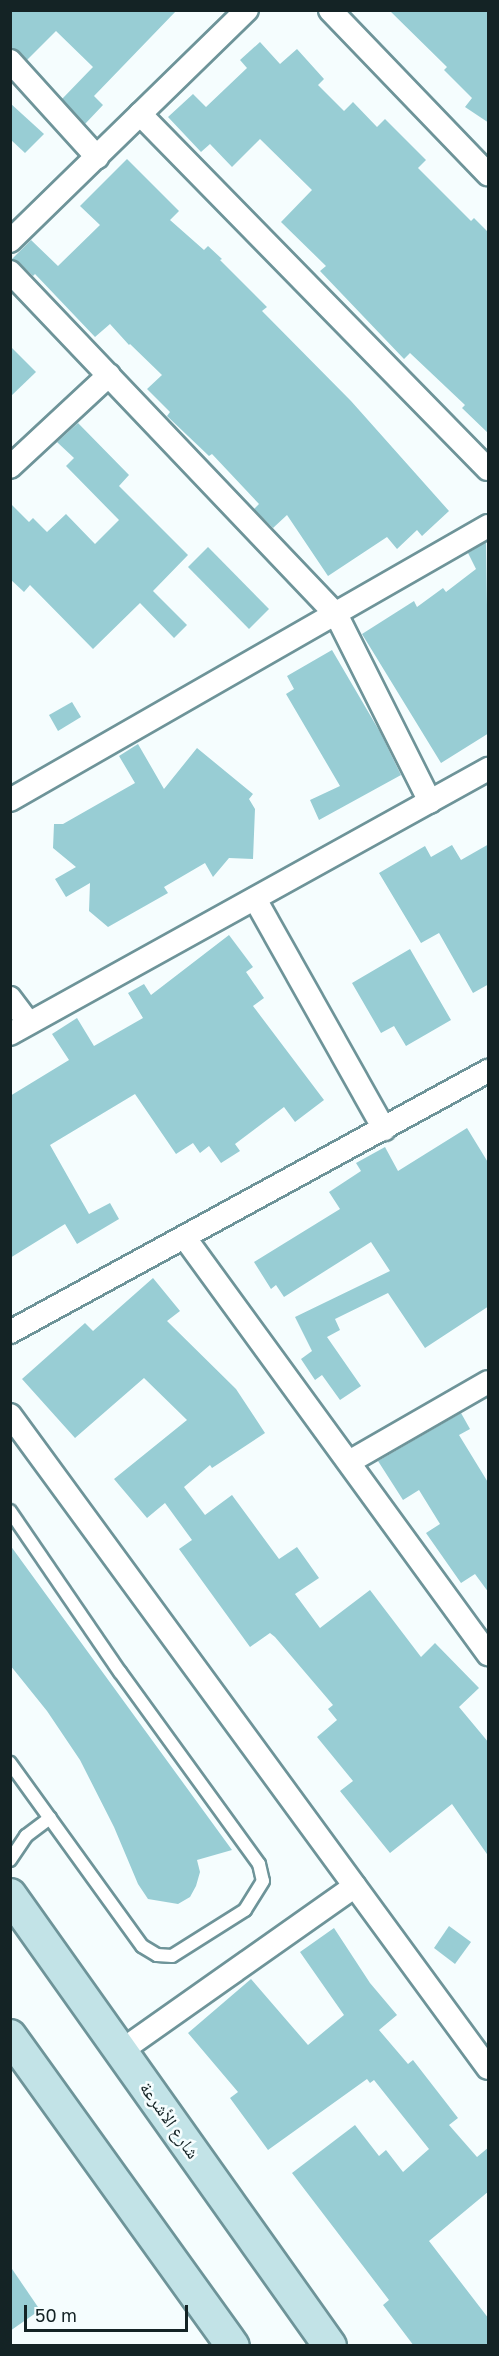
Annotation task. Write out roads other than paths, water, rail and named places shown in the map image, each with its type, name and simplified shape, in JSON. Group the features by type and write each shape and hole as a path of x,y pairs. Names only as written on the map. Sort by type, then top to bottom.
{"street":[{"path":"10,241 247,10"},
{"path":"330,10 489,174"},
{"path":"10,61 97,157"},
{"path":"140,114 489,469"},
{"path":"10,272 336,614 430,802"},
{"path":"10,467 109,375"},
{"path":"10,800 489,526"},
{"path":"10,998 20,1028 489,770"},
{"path":"255,899 384,1129"},
{"path":"10,1332 489,1071"},
{"path":"185,1238 489,1654"},
{"path":"349,1462 489,1383"},
{"path":"10,1415 489,2068"},
{"path":"121,2051 355,1886"},
{"name":"شارع الأشرعة","path":"10,1895 330,2346"},
{"path":"10,2036 233,2346"}],"lane":[{"path":"10,1511 120,1672 259,1863 263,1881 245,1910 172,1956 157,1955 142,1946 10,1763"},
{"path":"10,1860 26,1836 50,1818"}]}
